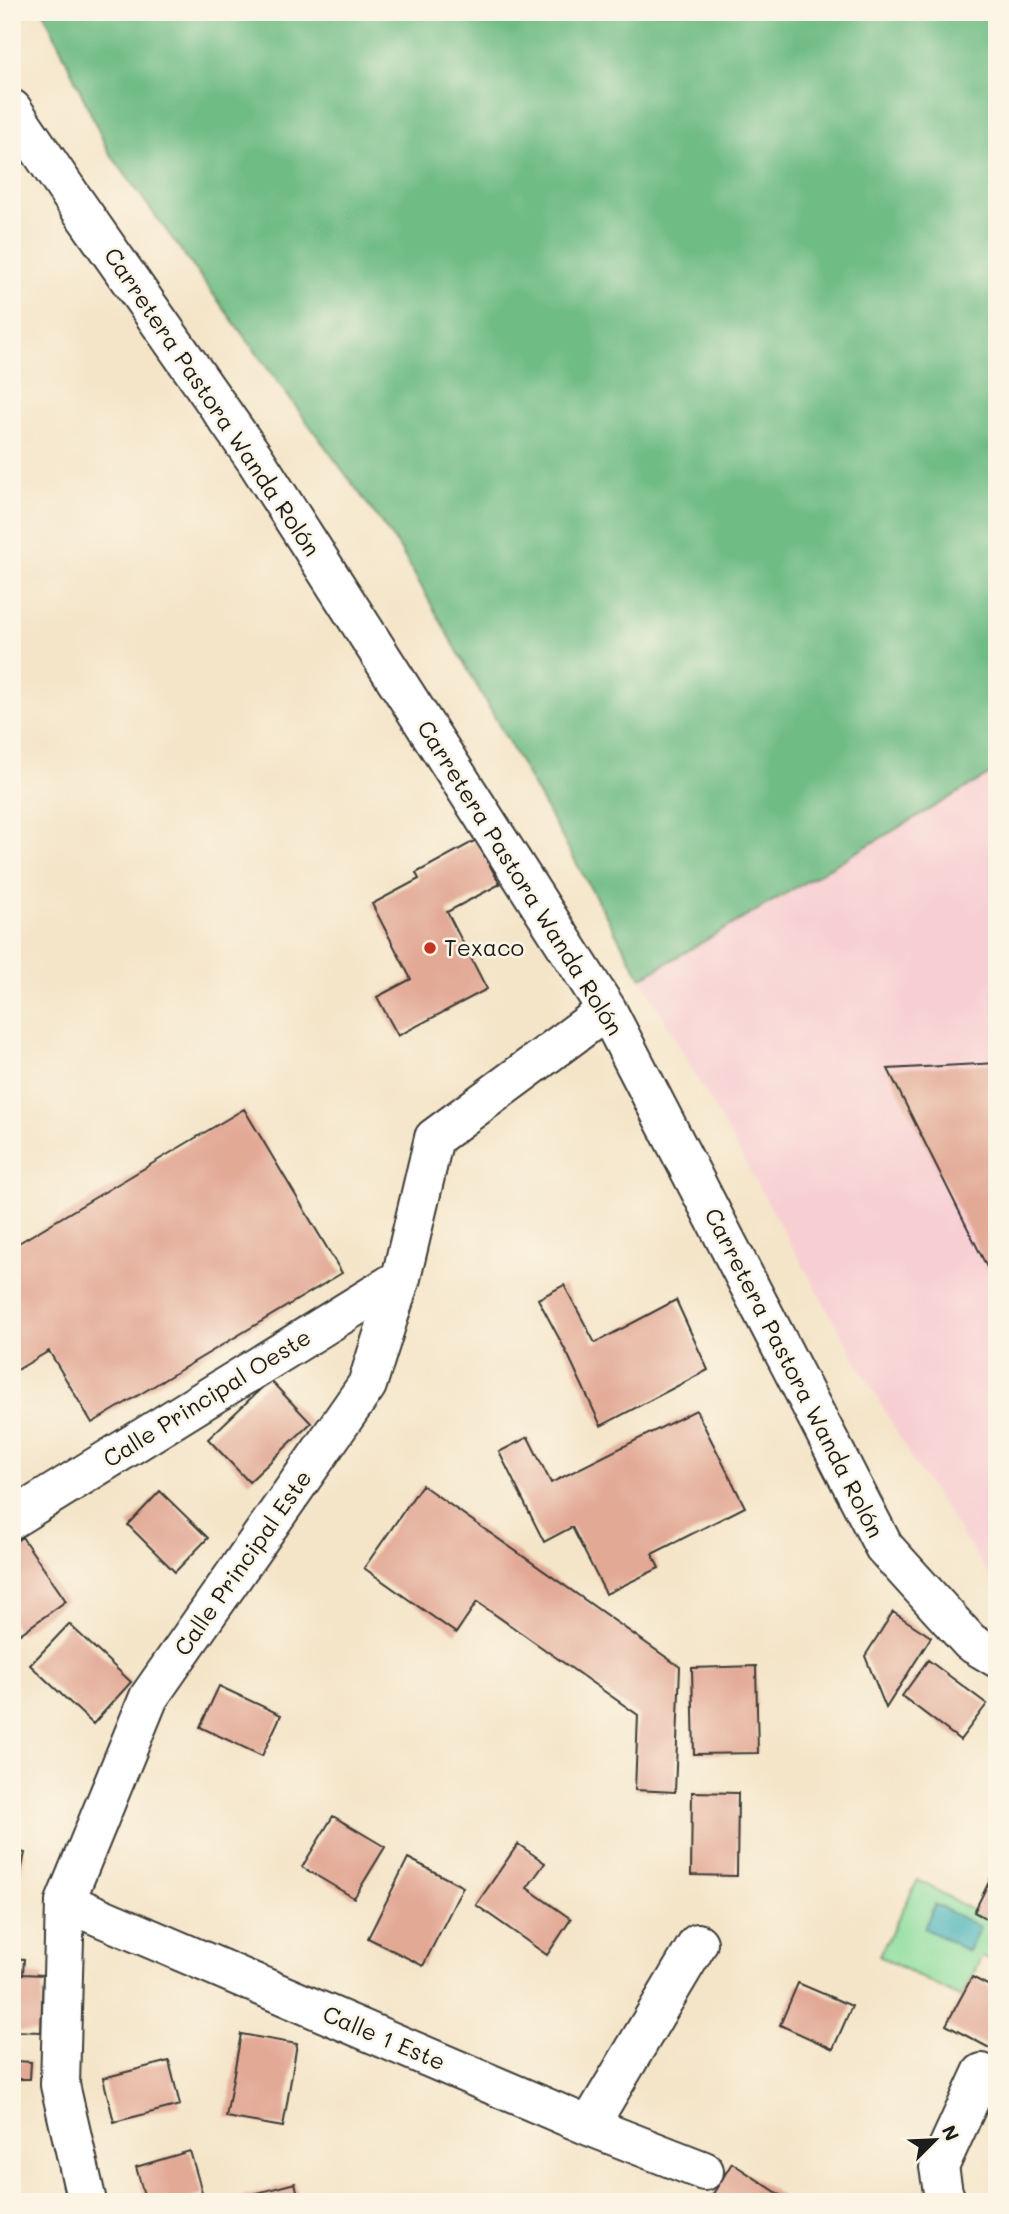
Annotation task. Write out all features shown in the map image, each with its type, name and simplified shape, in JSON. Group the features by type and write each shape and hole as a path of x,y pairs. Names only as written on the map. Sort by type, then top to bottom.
{"street":[{"name":"Carretera Pastora Wanda Rolón","path":"12,109 255,459 607,1010 884,1546 970,1642 997,1658"},
{"name":"Calle Principal Este","path":"87,2202 60,2085 65,1902 149,1697 368,1385 401,1278 434,1138 607,1010"},
{"name":"Calle Principal Oeste","path":"12,1519 401,1278"},
{"name":"Calle 1 Este","path":"65,1902 589,2126 704,2171"},
{"path":"589,2126 698,1942"},
{"path":"947,2202 939,2167 982,2073"}],"shaded area":[{"path":"997,770 997,1582 991,1578 914,1463 641,978"}],"green space":[{"path":"44,12 997,12 997,770 641,978 399,547 108,151"},
{"path":"918,1880 997,1924 997,1963 982,1956 961,1998 879,1956"}],"water":[{"path":"935,1904 980,1927 968,1951 924,1928"}],"building":[{"name":"Texaco","path":"476,840 500,884 447,912 487,989 398,1036 377,997 411,979 372,904 419,879 416,873"},
{"path":"997,1063 997,1287 888,1069"},
{"path":"244,1109 342,1273 92,1423 49,1351 12,1373 12,1247"},
{"path":"564,1285 595,1343 676,1300 708,1370 601,1426 538,1299"},
{"path":"270,1380 311,1423 249,1482 208,1439"},
{"path":"696,1410 745,1507 652,1554 659,1568 606,1594 572,1527 544,1542 499,1452 528,1437 551,1483"},
{"path":"422,1485 680,1667 675,1792 635,1790 638,1715 477,1602 456,1633 364,1568"},
{"path":"160,1491 208,1538 175,1572 128,1525"},
{"path":"22,1537 66,1601 20,1634 12,1622 12,1544"},
{"path":"893,1612 931,1637 886,1708 865,1656"},
{"path":"69,1624 131,1682 93,1724 30,1665"},
{"path":"928,1660 987,1704 960,1740 902,1696"},
{"path":"756,1666 758,1753 694,1754 692,1668"},
{"path":"219,1686 281,1715 262,1756 200,1727"},
{"path":"692,1792 738,1793 737,1876 691,1875"},
{"path":"333,1816 385,1847 354,1898 302,1867"},
{"path":"518,1844 545,1863 527,1888 571,1919 547,1955 476,1905"},
{"path":"12,1850 25,1853 17,1891 12,1890"},
{"path":"408,1858 463,1887 423,1966 368,1938"},
{"path":"997,1866 997,1924 974,1912"},
{"path":"12,1958 24,1959 23,1974 43,1975 41,2032 12,2031"},
{"path":"972,1977 993,1988 997,1980 997,2052 946,2025"},
{"path":"798,1983 852,2006 833,2049 780,2025"},
{"path":"241,2034 297,2044 283,2127 226,2117"},
{"path":"12,2046 16,2046 16,2061 31,2062 30,2079 16,2079 16,2099 12,2099"},
{"path":"169,2061 180,2105 114,2122 103,2078"},
{"path":"190,2151 203,2195 180,2202 146,2202 136,2167"},
{"path":"732,2163 791,2202 708,2202"},
{"path":"295,2183 300,2202 235,2202 235,2199"}],"place":[{"name":"Texaco","path":"430,948"}]}
